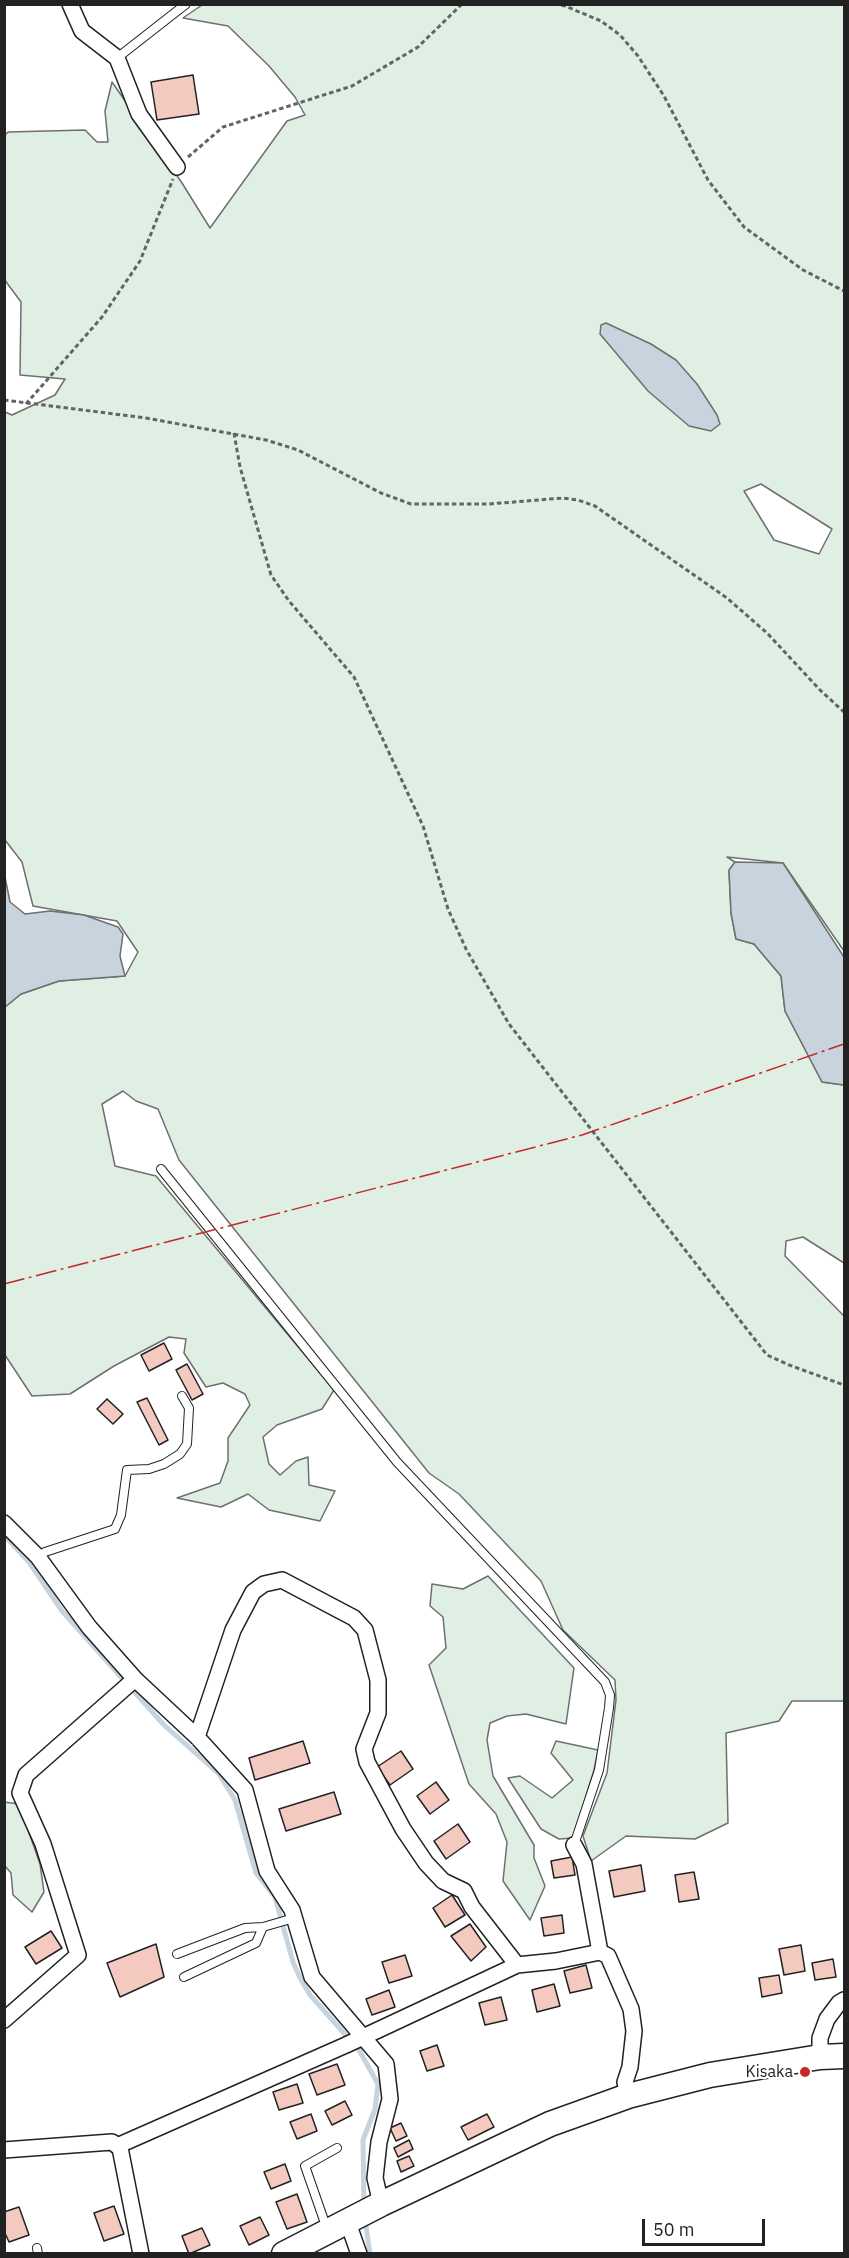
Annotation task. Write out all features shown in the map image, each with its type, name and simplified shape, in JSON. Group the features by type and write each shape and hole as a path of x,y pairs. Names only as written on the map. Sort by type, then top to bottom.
{"main road":[{"path":"284,2253 358,2215 550,2124 628,2096 710,2075 820,2057 844,2056"}],"street":[{"path":"70,4 82,31 117,58 139,114 177,167"},
{"path":"4,1524 38,1557 130,1684 197,1737 245,1790 267,1871 292,1919 312,1977 355,2041 386,2064 390,2099 379,2142 376,2169 358,2215 359,2253"},
{"path":"197,1737 233,1630 253,1592 264,1584 282,1580 354,1617 365,1630 378,1680 378,1713 364,1749 367,1762 403,1829 426,1863 443,1881 464,1891 472,1907 517,1965"},
{"path":"4,2020 78,1955 43,1844 20,1793 26,1774 130,1684"},
{"path":"574,1845 584,1864 600,1952"},
{"path":"117,2146 355,2041 517,1965 556,1961 600,1952 608,1956 631,2009 634,2031 630,2067 625,2082 628,2096"},
{"path":"820,2057 820,2038 827,2019 844,2000"},
{"path":"4,2150 112,2142 120,2148 141,2253"}],"lane":[{"path":"117,58 186,4"},
{"path":"161,1169 397,1462 605,1682 610,1695 599,1770 574,1845"},
{"path":"38,1557 45,1552 115,1529 120,1515 127,1470 148,1469 164,1464 180,1454 187,1444 189,1408 182,1396"},
{"path":"177,1954 245,1928 262,1927 292,1919"},
{"path":"184,1977 256,1943 262,1927"},
{"path":"337,2148 305,2166 358,2215"}],"path":[{"path":"26,404 102,317 140,261 177,167 223,127 352,86 418,47 462,4"},
{"path":"554,4 565,6 601,21 620,35 638,56 664,96 708,180 744,227 803,270 844,291"},
{"path":"4,400 146,418 266,440 298,450 381,493 411,504 489,504 563,498 595,506 728,598 768,633 820,690 844,712"},
{"path":"234,433 240,467 271,575 289,601 354,676 423,826 448,909 466,948 509,1024 768,1354 789,1365 844,1385"}],"green space":[{"path":"202,5 844,5 844,951 783,863 727,857 735,862 729,871 731,913 736,939 754,944 781,976 785,1011 822,1082 844,1085 844,1263 803,1237 786,1241 785,1256 844,1316 844,1701 792,1701 779,1721 726,1733 728,1823 695,1839 626,1836 591,1861 583,1836 607,1773 616,1700 615,1680 563,1630 541,1581 459,1494 429,1473 179,1160 158,1109 136,1101 123,1091 102,1104 115,1166 156,1176 334,1390 322,1409 277,1425 263,1437 269,1464 280,1475 296,1461 308,1457 309,1485 335,1491 320,1521 269,1510 248,1494 221,1507 177,1498 220,1483 228,1461 228,1438 250,1405 245,1394 223,1383 206,1387 184,1353 186,1339 169,1337 114,1366 70,1394 32,1396 5,1355 5,1007 21,994 59,981 125,976 138,952 117,921 33,906 22,862 5,840 5,412 12,415 55,395 65,379 20,375 21,302 4,279 4,136 8,132 85,130 97,142 108,142 105,111 112,82 182,183 210,228 287,121 305,115 295,97 269,66 228,26 183,18","holes":["761,484 832,529 819,554 774,540 744,491"]},
{"path":"488,1576 574,1668 566,1724 526,1714 507,1716 490,1723 487,1740 493,1776 534,1845 534,1858 545,1886 530,1920 503,1881 507,1842 496,1814 469,1784 429,1665 446,1648 443,1617 430,1606 432,1584 463,1589"},
{"path":"556,1741 598,1750 573,1838 559,1839 541,1829 508,1778 520,1776 552,1798 573,1780 551,1753"},
{"path":"4,1802 19,1804 40,1864 44,1892 32,1912 13,1895 11,1873 5,1866"}],"shaded area":[{"path":"606,323 651,344 676,360 697,384 717,415 720,424 711,431 689,426 648,391 600,334 601,325"},
{"path":"735,862 783,863 844,957 844,1085 822,1082 785,1011 781,976 754,944 736,939 731,913 729,870"},
{"path":"5,877 10,902 25,914 50,911 84,915 118,927 123,934 120,956 125,976 59,981 21,994 5,1007"}],"building":[{"path":"193,75 199,114 157,120 151,82"},
{"path":"164,1343 172,1359 149,1371 141,1355"},
{"path":"187,1364 203,1394 192,1400 176,1370"},
{"path":"147,1398 168,1440 159,1445 137,1402"},
{"path":"107,1399 123,1414 113,1424 97,1409"},
{"path":"303,1741 310,1763 255,1780 249,1758"},
{"path":"401,1751 413,1769 390,1785 377,1767"},
{"path":"436,1782 449,1800 430,1814 417,1796"},
{"path":"334,1792 341,1814 286,1831 279,1809"},
{"path":"458,1824 470,1842 446,1859 434,1841"},
{"path":"572,1857 575,1875 554,1878 551,1861"},
{"path":"641,1865 645,1891 614,1897 609,1871"},
{"path":"694,1872 699,1899 679,1902 675,1875"},
{"path":"452,1895 465,1915 445,1927 433,1908"},
{"path":"562,1915 564,1933 544,1936 541,1918"},
{"path":"470,1924 486,1947 471,1961 451,1936"},
{"path":"51,1931 62,1948 36,1964 25,1947"},
{"path":"156,1944 164,1977 120,1997 107,1963"},
{"path":"801,1945 805,1971 784,1975 779,1949"},
{"path":"405,1955 412,1976 389,1983 382,1962"},
{"path":"833,1959 836,1977 815,1980 812,1963"},
{"path":"586,1965 592,1988 570,1993 564,1971"},
{"path":"779,1975 782,1993 762,1997 759,1978"},
{"path":"554,1984 560,2006 537,2012 532,1990"},
{"path":"389,1990 395,2007 372,2015 366,1999"},
{"path":"501,1997 507,2020 485,2025 479,2003"},
{"path":"437,2045 444,2066 427,2071 420,2051"},
{"path":"337,2064 345,2085 317,2095 309,2074"},
{"path":"297,2084 303,2103 279,2110 273,2092"},
{"path":"345,2101 352,2115 332,2125 325,2111"},
{"path":"311,2114 317,2131 297,2139 290,2122"},
{"path":"487,2114 494,2127 468,2140 461,2127"},
{"path":"401,2123 407,2136 396,2141 390,2128"},
{"path":"409,2140 413,2149 398,2157 394,2148"},
{"path":"409,2156 414,2166 401,2172 397,2161"},
{"path":"285,2164 291,2181 271,2189 264,2172"},
{"path":"297,2194 307,2222 287,2229 276,2202"},
{"path":"114,2206 124,2234 104,2241 94,2213"},
{"path":"19,2207 29,2235 9,2242 4,2231 4,2212"},
{"path":"260,2217 269,2235 249,2245 240,2226"},
{"path":"202,2228 210,2245 189,2254 182,2236"}],"waterway":[{"path":"4,1535 29,1562 62,1611 164,1725 219,1774 235,1800 256,1873 275,1897 293,1962 300,1978 310,1995 359,2050 378,2084 375,2109 363,2140 364,2207"},
{"path":"365,2219 370,2254"}],"power":[{"path":"4,1284 582,1135 844,1044"}],"place":[{"name":"Kisaka","path":"805,2072"}]}
